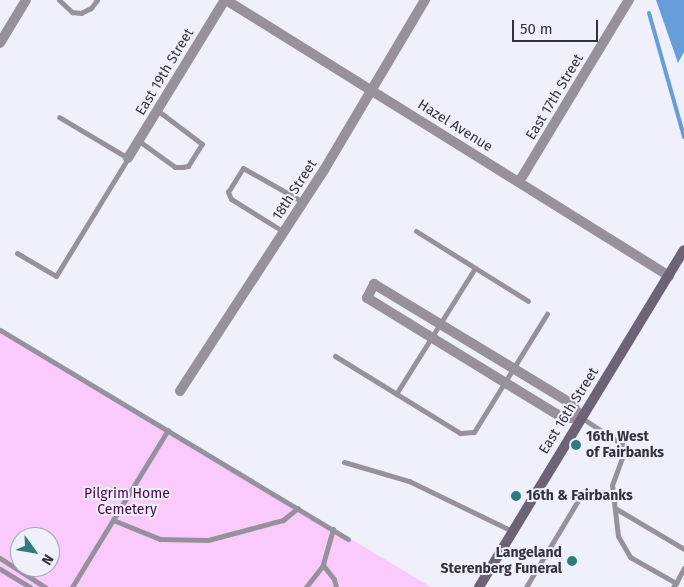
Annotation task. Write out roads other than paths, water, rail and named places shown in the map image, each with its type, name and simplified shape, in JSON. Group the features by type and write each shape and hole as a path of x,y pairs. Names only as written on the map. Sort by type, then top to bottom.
{"main road":[{"name":"East 16th Street","path":"479,587 684,250"}],"street":[{"path":"0,43 26,0"},
{"name":"Hazel Avenue","path":"225,0 669,276"},
{"name":"East 19th Street","path":"128,158 225,0"},
{"name":"18th Street","path":"180,391 373,91 425,0"},
{"name":"East 17th Street","path":"519,182 630,0"},
{"path":"374,284 572,404 581,418 563,418 367,298 374,284"}],"lane":[{"path":"59,0 72,12 82,13 91,8 97,0"},
{"path":"139,141 175,167 182,168 188,166 202,144 157,110"},
{"path":"17,253 56,276 128,158 59,117"},
{"path":"284,232 230,199 228,192 243,168 303,202"},
{"path":"416,231 528,301"},
{"path":"396,394 475,268"},
{"path":"335,356 460,433 474,432 547,314"},
{"path":"0,330 348,539"},
{"path":"581,418 626,447 612,485 618,536 630,556 674,585 684,568"},
{"path":"72,587 168,430"},
{"path":"344,462 409,480 512,531"},
{"path":"526,587 580,497 590,493 613,492"},
{"path":"113,520 160,539 208,540 283,520 298,508"},
{"path":"614,508 684,549"},
{"path":"306,587 323,565 332,529"},
{"path":"0,558 45,587"},
{"path":"323,565 334,578 336,587"},
{"path":"0,569 30,587"}],"water":[{"path":"656,0 684,0 684,52 678,63"}],"waterway":[{"path":"649,13 684,137"}],"place":[{"name":"16th West of Fairbanks","path":"576,445"},
{"name":"16th & Fairbanks","path":"516,496"},
{"name":"Langeland Sterenberg Funeral","path":"572,561"}],"park label":[{"name":"Pilgrim Home Cemetery","path":"127,502"}]}
